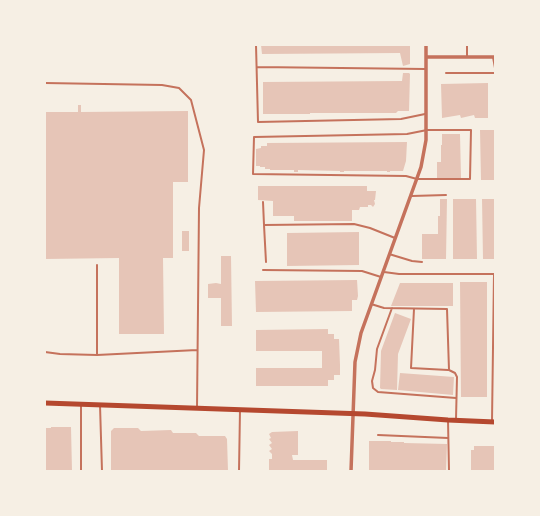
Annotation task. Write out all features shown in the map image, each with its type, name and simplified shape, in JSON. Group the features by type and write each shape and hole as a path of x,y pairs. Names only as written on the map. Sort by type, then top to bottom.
{"main road":[{"path":"45,403 354,413 494,422"}],"street":[{"path":"351,471 355,362 361,333 421,167 427,130 426,45"},
{"path":"426,57 494,57"}],"lane":[{"path":"256,45 258,122 401,119 426,113"},
{"path":"467,45 467,57"},
{"path":"494,57 495,68"},
{"path":"257,67 427,69"},
{"path":"446,73 495,73"},
{"path":"45,83 162,84 179,88 191,100 204,150 199,208 196,408"},
{"path":"427,130 471,130 470,179 417,179 406,176 253,174 254,137 407,134 427,130"},
{"path":"411,196 446,195"},
{"path":"263,202 266,262"},
{"path":"264,225 354,224 370,228 395,238"},
{"path":"389,254 412,261 422,262"},
{"path":"97,265 97,355"},
{"path":"263,270 362,271 381,277"},
{"path":"383,271 399,274 494,274 494,422"},
{"path":"371,304 384,308 447,309 449,370"},
{"path":"392,308 377,350 375,370 372,381 373,388 378,392 456,398"},
{"path":"414,309 411,368 449,370 455,373 457,377 456,420"},
{"path":"45,352 97,355 197,350"},
{"path":"81,404 81,471"},
{"path":"100,404 102,471"},
{"path":"239,471 240,409"},
{"path":"448,420 449,471"},
{"path":"378,436 448,438"}],"building":[{"path":"261,45 410,45 410,64 403,66 400,53 262,54"},
{"path":"403,73 410,74 409,111 398,111 396,113 263,114 263,82 402,81"},
{"path":"488,83 488,118 475,118 474,115 461,118 460,115 442,118 441,84"},
{"path":"78,105 81,105 81,112 188,111 188,182 173,182 173,258 163,258 164,334 119,334 119,258 45,259 45,112 78,112"},
{"path":"480,130 495,130 495,180 481,180"},
{"path":"442,134 460,134 461,178 437,178 437,162 441,162"},
{"path":"407,142 406,161 403,171 340,172 298,170 298,172 294,172 294,170 270,170 265,169 265,167 256,166 256,149 261,148 261,146 267,146 267,143"},
{"path":"258,186 367,186 367,191 376,191 374,200 375,204 373,207 368,205 368,207 360,207 359,210 352,210 352,221 294,221 294,216 273,216 273,201 258,200"},
{"path":"440,199 447,199 446,259 422,259 422,234 438,234"},
{"path":"453,199 476,199 477,259 453,259"},
{"path":"482,199 495,199 495,259 483,259"},
{"path":"182,231 189,231 189,251 182,251"},
{"path":"359,232 359,265 287,266 287,233"},
{"path":"221,256 231,256 232,326 221,326 221,298 208,298 208,284 221,284"},
{"path":"357,280 358,296 357,300 352,300 352,311 256,312 255,281"},
{"path":"460,282 487,282 487,397 461,397"},
{"path":"400,283 453,283 453,306 391,306"},
{"path":"395,313 411,319 398,354 397,390 381,389 381,351"},
{"path":"328,329 328,334 334,334 334,339 339,339 340,375 334,375 334,380 328,380 328,386 256,386 256,368 322,368 322,351 256,351 256,330"},
{"path":"400,373 454,377 453,395 398,390"},
{"path":"71,427 72,471 45,471 45,428"},
{"path":"114,428 138,428 141,431 171,430 173,433 196,433 199,436 225,436 227,439 228,471 111,471 111,431"},
{"path":"298,431 298,455 292,455 293,460 327,460 327,471 269,471 269,459 272,459 272,454 269,451 272,449 269,445 272,443 269,439 271,438 269,434 272,432"},
{"path":"369,441 447,444 446,471 369,471"},
{"path":"474,446 495,446 495,471 471,471 471,450 474,450"}]}
